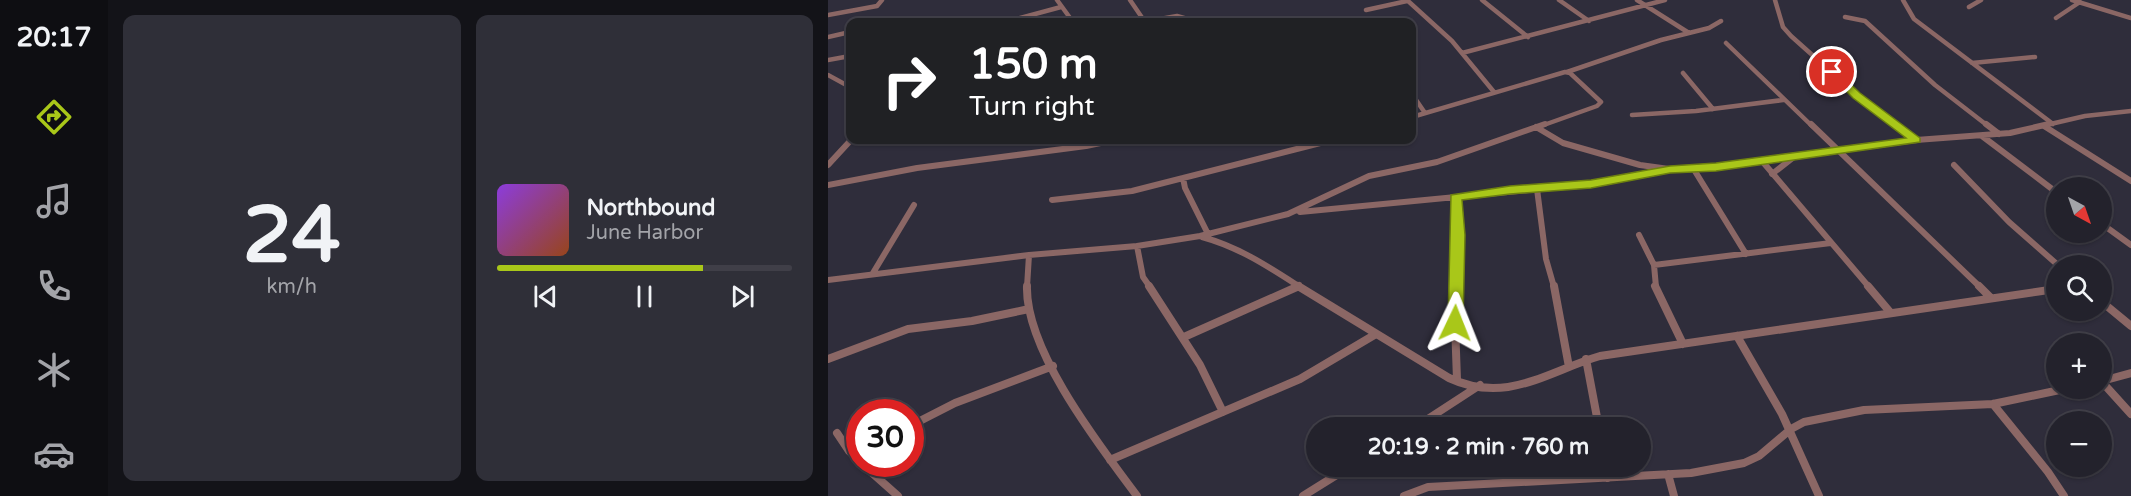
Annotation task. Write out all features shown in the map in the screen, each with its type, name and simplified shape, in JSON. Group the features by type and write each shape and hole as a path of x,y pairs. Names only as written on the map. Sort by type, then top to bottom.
{"street":[{"path":"828,15 877,6 882,0"},
{"path":"1057,0 1070,18"},
{"path":"1130,0 1141,18"},
{"path":"1482,0 1528,37"},
{"path":"1559,0 1589,21"},
{"path":"1637,0 1689,33"},
{"path":"1462,53 1665,0"},
{"path":"1775,0 1783,27 1791,36 1857,95 1916,140"},
{"path":"1902,0 1914,19 2053,124"},
{"path":"1969,7 1981,0"},
{"path":"2072,0 2131,18"},
{"path":"1366,10 1407,1 1452,41 1494,92"},
{"path":"2056,18 2080,2"},
{"path":"1019,18 1060,6"},
{"path":"1167,18 1179,16 1185,18"},
{"path":"1845,17 1865,21 1935,85 1999,134"},
{"path":"1416,116 1567,72 1653,42 1715,26 1721,21"},
{"path":"828,37 846,34"},
{"path":"1726,43 1991,298"},
{"path":"828,60 846,57"},
{"path":"1971,63 2035,57"},
{"path":"1288,214 1369,176 1437,162 1600,105 1600,100 1567,72"},
{"path":"1683,73 1713,109"},
{"path":"828,75 834,82"},
{"path":"1416,100 1425,113"},
{"path":"1632,115 1713,109 1783,100"},
{"path":"828,280 1029,255 1137,246 1204,235 1288,214 1329,208 1361,208 1510,190 1591,184 1670,169 1762,161 1916,140 1999,134 2085,116 2131,112"},
{"path":"2044,126 2131,181"},
{"path":"1536,127 1563,143 1640,165 1670,169"},
{"path":"1982,136 2046,184"},
{"path":"828,165 847,144"},
{"path":"828,185 917,168 1092,144"},
{"path":"1052,200 1132,191 1316,144"},
{"path":"1772,174 1794,156"},
{"path":"1762,161 1890,312"},
{"path":"1954,165 2009,222 2046,255"},
{"path":"1693,168 1746,254"},
{"path":"1183,178 1204,235 1239,250 1376,334 1466,384 1524,384 1546,379 1586,359 2046,290"},
{"path":"1537,189 1546,259 1552,275 1569,367"},
{"path":"1456,197 1459,235 1455,323 1457,380"},
{"path":"1323,199 1329,208"},
{"path":"873,273 914,205"},
{"path":"2112,231 2131,245"},
{"path":"1639,235 1654,265 1654,284 1683,344"},
{"path":"1654,265 1832,243"},
{"path":"1137,246 1143,278 1184,337 1223,411"},
{"path":"1029,255 1029,309 1053,366 1110,460 1137,496"},
{"path":"1184,337 1299,286"},
{"path":"828,359 908,329 972,321 1029,309"},
{"path":"2112,310 2131,326"},
{"path":"1110,460 1300,379 1376,334"},
{"path":"1737,336 1762,374 1791,429 1819,496"},
{"path":"1586,359 1597,417"},
{"path":"924,419 964,399 1053,366"},
{"path":"2112,378 2131,373"},
{"path":"1431,417 1480,385"},
{"path":"2112,392 2131,414"},
{"path":"1404,496 1428,487 1691,473 1744,463 1759,456 1791,429 1804,422 1864,410 1993,404 2046,393"},
{"path":"1993,404 2064,496"},
{"path":"837,434 846,447"},
{"path":"1668,474 1674,496"},
{"path":"877,477 898,496"},
{"path":"1303,496 1333,477"}],"route":[{"path":"1455,323 1459,235 1456,197 1591,184 1670,169 1716,167 1916,140 1857,95 1832,72"}]}
